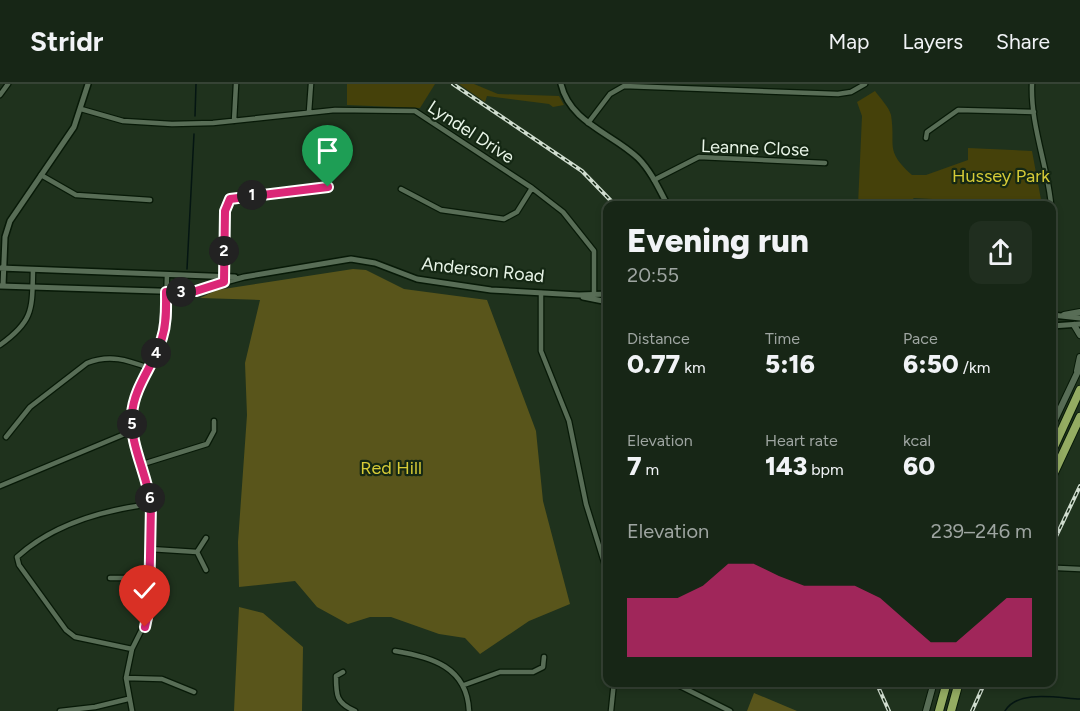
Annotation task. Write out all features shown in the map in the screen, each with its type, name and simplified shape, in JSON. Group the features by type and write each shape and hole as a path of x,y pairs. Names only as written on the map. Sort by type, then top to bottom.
{"highway":[{"path":"1056,442 1080,390"},
{"path":"1056,468 1080,417"},
{"path":"939,711 946,687"},
{"path":"951,711 958,687"}],"main road":[{"path":"1064,315 1080,312"},
{"path":"1077,324 1080,335"},
{"path":"1056,417 1078,369 1080,357"},
{"path":"926,711 933,687"}],"street":[{"path":"0,95 8,84"},
{"path":"1,286 5,237 10,221 74,127 88,84"},
{"path":"234,121 236,84"},
{"path":"309,112 311,84"},
{"path":"561,84 569,104 588,123 631,152 644,164 665,201"},
{"path":"588,123 610,94 624,86 838,94 851,92 865,84"},
{"path":"1032,84 1034,112 1052,201"},
{"name":"Lyndel Drive","path":"81,109 135,123 196,124 354,109 415,111 532,188 563,212 594,251 594,297"},
{"path":"926,138 932,128 957,110 1034,112"},
{"name":"Leanne Close","path":"654,180 699,157 825,163"},
{"path":"40,175 76,195 150,200"},
{"path":"224,280 225,211 230,199 328,187"},
{"path":"401,189 441,210 504,219 517,212 532,188"},
{"name":"Anderson Road","path":"1,286 196,291 224,280 355,260 375,263 422,280 491,290 579,295 603,300"},
{"name":"Anderson Road","path":"2,268 167,275 224,280"},
{"path":"0,345 25,325 32,310 33,270"},
{"path":"132,711 126,678 132,649 147,623 151,504 143,464 132,431 134,402 164,329 167,275"},
{"path":"541,292 541,351 569,421 586,504 603,559"},
{"name":"Anderson Road","path":"594,297 603,295"},
{"path":"1056,315 1080,318"},
{"path":"1056,326 1077,324"},
{"path":"6,437 30,407 87,363 96,359 120,358 149,368"},
{"path":"143,464 207,444 214,431 214,422"},
{"path":"0,486 132,431"},
{"path":"132,649 75,637 66,630 19,565 17,557 36,540 109,510 151,504"},
{"path":"197,552 206,538"},
{"path":"150,549 197,552"},
{"path":"197,552 206,570"},
{"path":"1058,568 1080,569"},
{"path":"110,578 149,578"},
{"path":"395,651 444,664 453,670 464,685 469,711"},
{"path":"464,685 504,671 538,671 544,665 544,657"},
{"path":"343,672 336,676 337,699 342,705 355,711"},
{"path":"126,678 162,679 194,692"},
{"path":"611,711 613,687"},
{"path":"682,687 730,711"},
{"path":"60,711 95,707 128,699"}],"green space":[{"path":"347,84 435,84 420,108 347,105"},
{"path":"459,84 474,84 498,94 559,96 564,105 553,107 549,104 487,96 485,102"},
{"name":"Hussey Park","path":"875,91 891,115 894,153 903,167 912,175 926,175 968,160 968,148 1032,151 1041,201 914,198 910,201 858,201 862,116 857,102"},
{"name":"Red Hill","path":"353,269 366,270 404,289 487,300 536,431 543,501 570,604 529,621 480,654 465,638 439,634 391,617 370,617 348,624 317,607 295,581 239,587 238,542 247,415 245,363 260,300 200,298 217,290"},
{"path":"239,607 263,613 303,647 302,711 234,711"},
{"path":"754,693 797,711 747,711"}],"waterway":[{"path":"195,116 196,84"},
{"path":"187,269 194,134"},
{"path":"1005,711 1011,704 1029,697 1080,699"}],"railway":[{"path":"453,84 582,171 611,201"},
{"path":"1056,537 1080,486"},
{"path":"878,687 889,711"},
{"path":"972,711 983,687"}],"route":[{"path":"145,627 149,608 151,504 149,487 132,431 132,416 138,388 162,339 166,320 166,292 196,291 224,282 225,211 230,199 238,196 328,187"}]}
